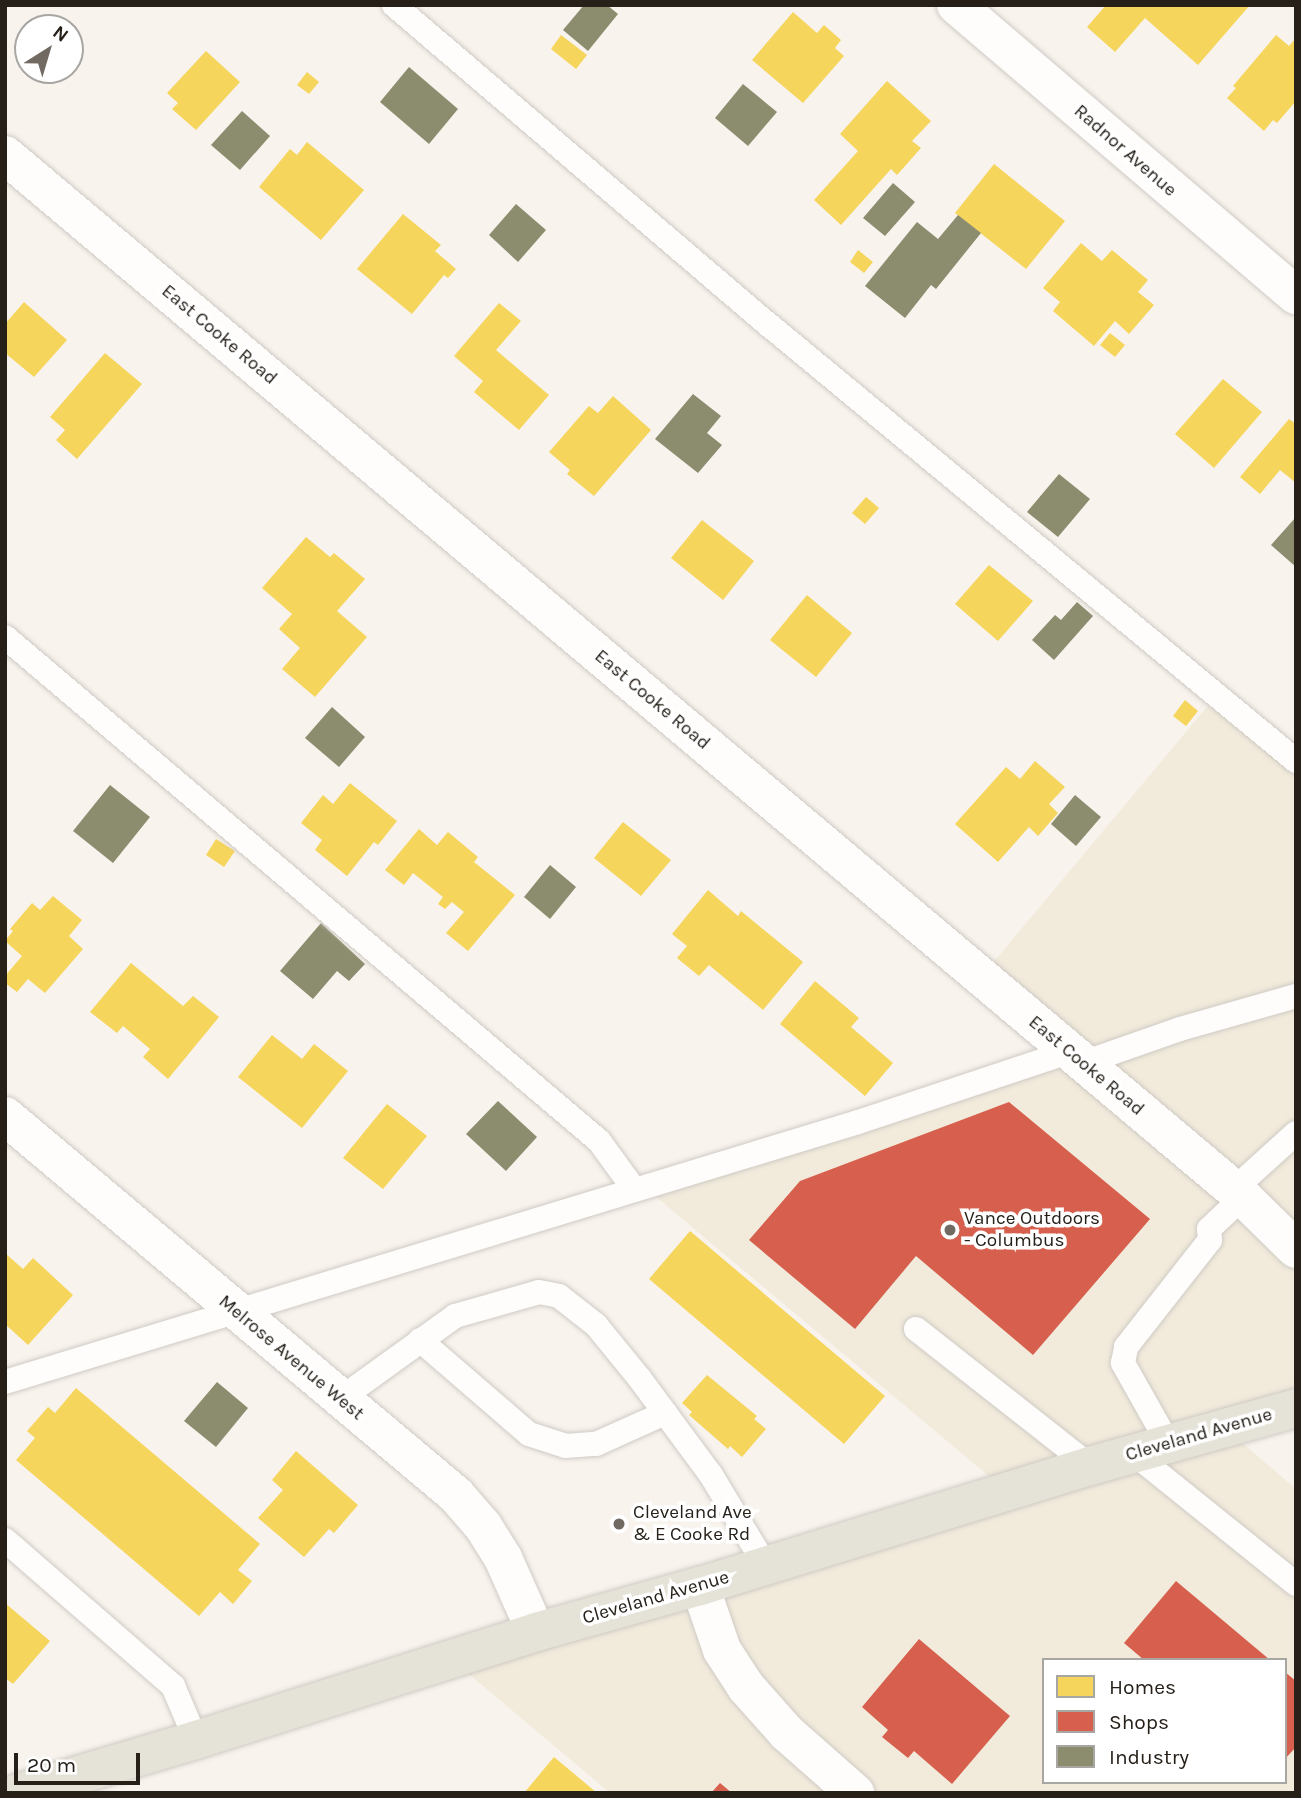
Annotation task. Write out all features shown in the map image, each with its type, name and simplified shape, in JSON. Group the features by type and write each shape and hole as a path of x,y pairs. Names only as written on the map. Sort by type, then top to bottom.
{"main road":[{"name":"Cleveland Avenue","path":"18,1793 196,1740 536,1632 700,1586 1151,1448 1296,1408"}],"street":[{"name":"Radnor Avenue","path":"956,5 1296,295"},
{"name":"East Cooke Road","path":"5,155 1238,1193 1296,1249"},
{"name":"Melrose Avenue West","path":"5,1116 456,1495 483,1526 503,1558 536,1632"},
{"path":"700,1586 722,1650 746,1687 787,1733 855,1793"}],"lane":[{"path":"394,5 769,325 1296,761"},
{"path":"5,637 599,1141 634,1189"},
{"path":"5,1382 634,1189 1296,996"},
{"path":"1296,1133 1238,1193 1209,1229 1210,1240 1126,1347 1123,1363 1151,1448 1296,1584"},
{"path":"340,1399 455,1316 539,1292 559,1296 596,1325 665,1413 710,1475 766,1566"},
{"path":"916,1329 1090,1466"},
{"path":"420,1340 529,1434 565,1446 596,1444 665,1413"},
{"path":"5,1540 173,1686 196,1740"}],"shaded area":[{"path":"1216,696 1296,761 1296,1414 1232,1434 1296,1489 1296,1793 610,1793 450,1658 1003,1488 655,1196 1067,1051 981,977"}],"building: Homes":[{"path":"1106,5 1250,5 1198,65 1145,18 1115,52 1087,27"},
{"path":"793,12 817,33 824,25 841,40 835,48 844,56 803,103 752,60"},
{"path":"561,35 587,55 576,69 551,49"},
{"path":"1276,35 1289,46 1296,38 1296,101 1277,123 1273,120 1264,131 1227,98 1236,88 1233,86"},
{"path":"206,51 240,82 196,130 172,109 178,103 167,93"},
{"path":"307,72 319,82 309,94 297,85"},
{"path":"887,81 931,121 912,141 921,148 897,175 891,169 841,225 814,200 858,151 840,134"},
{"path":"307,142 364,190 321,240 259,187 290,149 297,155"},
{"path":"994,164 1065,221 1026,269 955,213"},
{"path":"403,214 441,245 435,251 456,269 448,278 444,275 412,314 357,269"},
{"path":"1081,243 1102,261 1112,250 1148,280 1138,292 1154,305 1129,334 1115,321 1094,346 1053,311 1060,302 1043,288"},
{"path":"858,250 873,262 864,273 850,262"},
{"path":"24,302 67,340 34,377 5,353 5,324"},
{"path":"499,303 521,321 496,350 549,395 519,430 474,392 483,381 454,356"},
{"path":"1110,333 1125,345 1115,357 1100,345"},
{"path":"105,353 142,384 77,459 56,440 65,430 50,417"},
{"path":"1223,379 1262,412 1214,468 1175,434"},
{"path":"613,396 651,430 594,496 567,474 570,470 549,452 589,406 598,413"},
{"path":"1289,419 1296,424 1296,483 1280,470 1260,494 1240,477"},
{"path":"866,497 879,508 865,524 852,513"},
{"path":"702,520 754,561 723,600 671,558"},
{"path":"306,537 330,557 334,553 365,579 337,611 367,637 315,697 282,669 300,648 279,629 292,614 262,588"},
{"path":"989,565 1033,601 998,641 955,604"},
{"path":"807,595 852,633 816,677 770,640"},
{"path":"1185,700 1198,711 1186,726 1173,716"},
{"path":"1035,761 1065,787 1049,804 1058,813 1038,836 1029,827 998,862 955,824 1006,767 1020,779"},
{"path":"350,783 397,821 378,845 374,842 347,876 315,850 322,840 301,823 323,795 333,804"},
{"path":"623,822 671,860 641,896 594,858"},
{"path":"419,829 437,845 448,832 478,857 474,862 515,895 468,951 446,933 464,912 452,902 445,909 438,904 443,897 413,873 404,885 385,870"},
{"path":"216,839 235,851 224,867 206,855"},
{"path":"708,890 738,916 741,911 803,962 763,1010 709,965 699,976 677,958 687,946 672,934"},
{"path":"53,896 82,920 69,936 83,949 45,993 28,979 17,992 5,983 5,976 22,956 5,941 13,931 10,929 32,903 40,910"},
{"path":"131,963 183,1006 193,996 219,1017 168,1079 143,1057 150,1049 123,1026 117,1033 90,1012"},
{"path":"815,981 859,1018 851,1027 893,1063 865,1096 780,1024"},
{"path":"272,1035 302,1059 314,1044 348,1071 302,1128 238,1077"},
{"path":"387,1104 427,1136 383,1189 343,1158"},
{"path":"690,1231 885,1396 844,1444 649,1279"},
{"path":"5,1253 23,1269 33,1258 73,1295 28,1345 5,1324"},
{"path":"707,1375 757,1416 754,1419 766,1429 742,1457 730,1446 728,1449 689,1415 692,1412 682,1403"},
{"path":"76,1388 260,1544 238,1570 252,1581 233,1604 220,1592 199,1616 16,1460 35,1438 27,1431 48,1407 55,1413"},
{"path":"296,1451 358,1505 334,1533 329,1529 304,1557 258,1518 283,1490 272,1480"},
{"path":"5,1603 50,1641 13,1684 5,1678"},
{"path":"554,1757 597,1793 524,1793"}],"building: Shops":[{"name":"Vance Outdoors - Columbus","path":"1009,1102 1150,1219 1033,1355 916,1256 855,1329 749,1240 800,1181"},
{"path":"1176,1581 1268,1658 1142,1658 1124,1643"},
{"path":"919,1639 1010,1716 952,1784 914,1751 908,1758 882,1737 888,1730 862,1707"},
{"path":"1287,1674 1296,1681 1296,1747 1287,1757"},
{"path":"720,1783 732,1793 711,1793"}],"building: Industry":[{"path":"584,5 607,5 618,14 588,51 563,30"},
{"path":"409,67 458,109 429,144 380,102"},
{"path":"743,84 777,112 748,146 715,118"},
{"path":"242,111 270,136 240,170 211,145"},
{"path":"893,183 915,202 885,236 863,218"},
{"path":"516,204 546,230 518,262 489,235"},
{"path":"958,215 981,233 936,289 931,285 905,318 865,286 917,222 938,239"},
{"path":"693,394 721,416 707,433 722,445 698,473 655,439"},
{"path":"1059,474 1090,499 1058,537 1027,512"},
{"path":"1296,517 1296,567 1271,545"},
{"path":"1077,602 1093,616 1054,660 1032,640 1055,615 1061,620"},
{"path":"332,707 365,737 339,767 305,738"},
{"path":"110,785 150,817 113,863 73,831"},
{"path":"1075,795 1101,817 1076,846 1051,824"},
{"path":"550,865 576,887 550,919 524,897"},
{"path":"321,923 365,964 349,981 337,971 313,999 280,971"},
{"path":"498,1101 537,1137 506,1171 466,1134"},
{"path":"217,1382 248,1408 216,1447 184,1421"}],"place":[{"name":"Vance Outdoors - Columbus","path":"950,1230"},
{"name":"Cleveland Ave & E Cooke Rd","path":"619,1524"}]}
